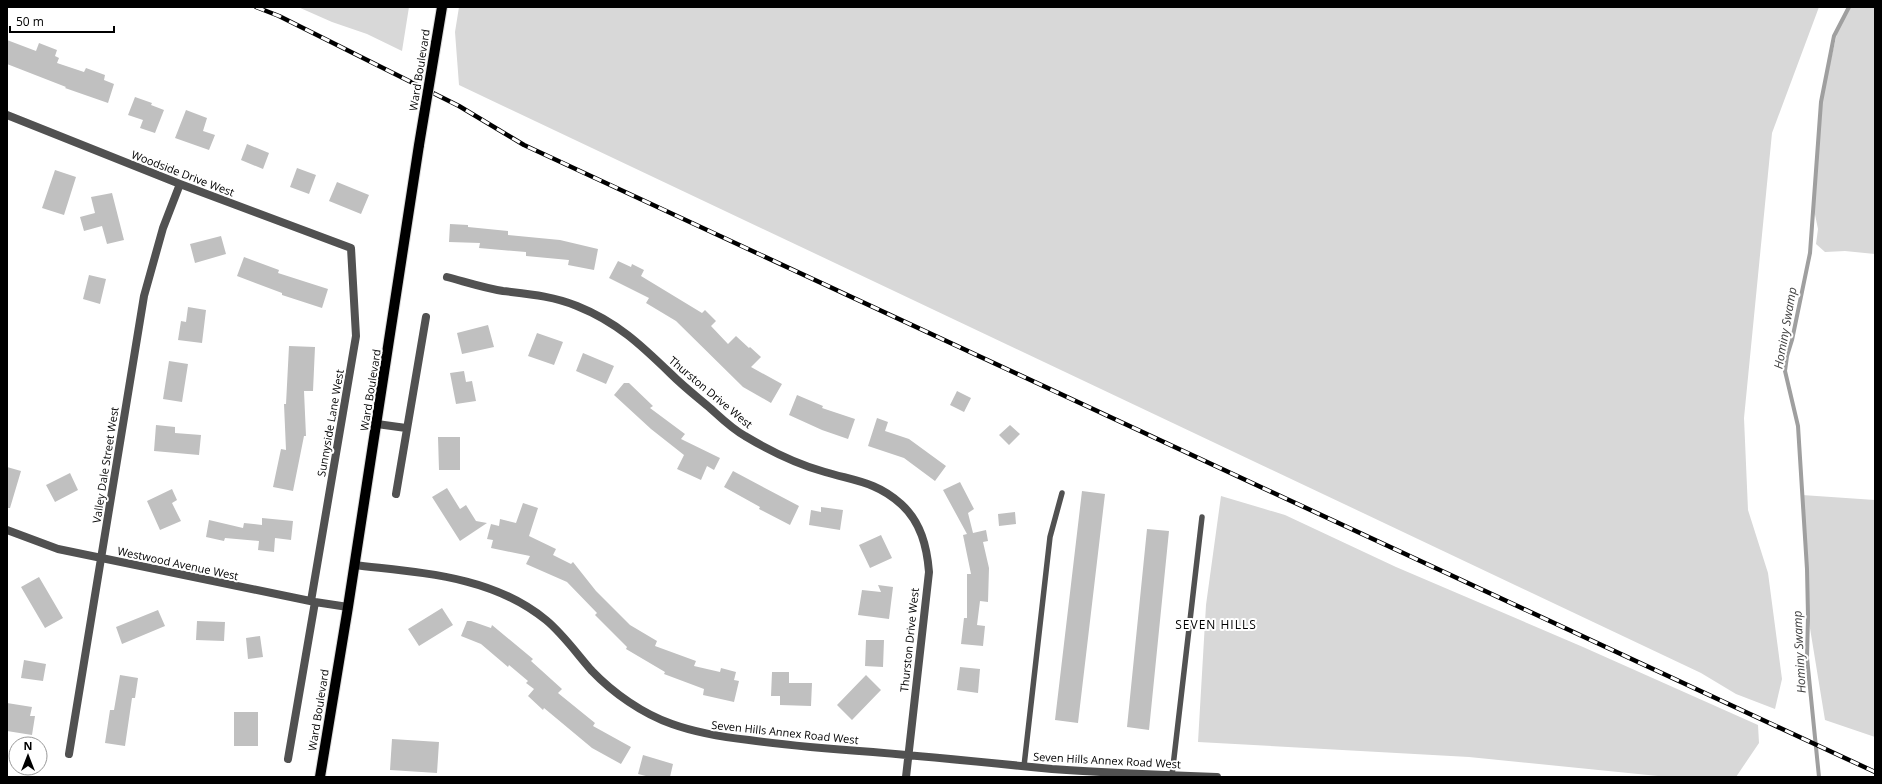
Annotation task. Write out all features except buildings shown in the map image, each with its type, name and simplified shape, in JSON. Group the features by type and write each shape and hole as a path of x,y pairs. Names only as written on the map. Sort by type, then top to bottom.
{"main road":[{"name":"Ward Boulevard","path":"320,777 442,7"}],"street":[{"name":"Woodside Drive West","path":"7,116 180,184 351,248"},
{"name":"Valley Dale Street West","path":"69,754 144,296 163,228 180,184"},
{"name":"Sunnyside Lane West","path":"288,760 356,336 351,248"},
{"name":"Thurston Drive West","path":"447,277 502,291 547,297 576,306 601,317 623,331 645,348 672,375 743,435 767,449 797,463 874,485 890,494 903,505 914,519 923,537 927,555 928,572 906,777"},
{"path":"396,494 426,317"},
{"path":"377,424 406,428"},
{"name":"Westwood Avenue West","path":"7,530 58,549 313,602 348,607"},
{"name":"Seven Hills Annex Road West","path":"354,565 471,582 484,585 508,596 548,621 594,673 613,690 638,707 670,724 703,734 776,744 1024,766 1084,774 1217,777"}],"lane":[{"path":"1024,766 1050,537 1062,493"},
{"path":"1172,775 1202,517"}],"shaded area":[{"path":"298,7 409,7 402,51 367,34 332,22"},
{"path":"459,7 1819,7 1772,133 1744,418 1748,510 1768,573 1782,679 1775,709 1736,694 1701,673 459,85 455,32"},
{"path":"1849,7 1875,7 1875,254 1845,251 1825,252 1816,244 1818,229 1813,205 1821,102 1838,29"},
{"path":"1802,495 1875,500 1875,737 1825,720 1808,616"},
{"path":"1221,496 1285,515 1396,567 1583,647 1758,725 1759,743 1736,777 1668,777 1469,757 1198,742 1206,605"}],"waterway":[{"name":"Hominy Swamp","path":"1819,777 1807,658 1807,569 1798,426 1785,371 1810,253 1821,102 1834,36 1849,7"}],"railway":[{"path":"256,7 279,16 459,106 524,145 1875,772"}],"district":[{"name":"SEVEN HILLS","path":"1216,624"}]}
